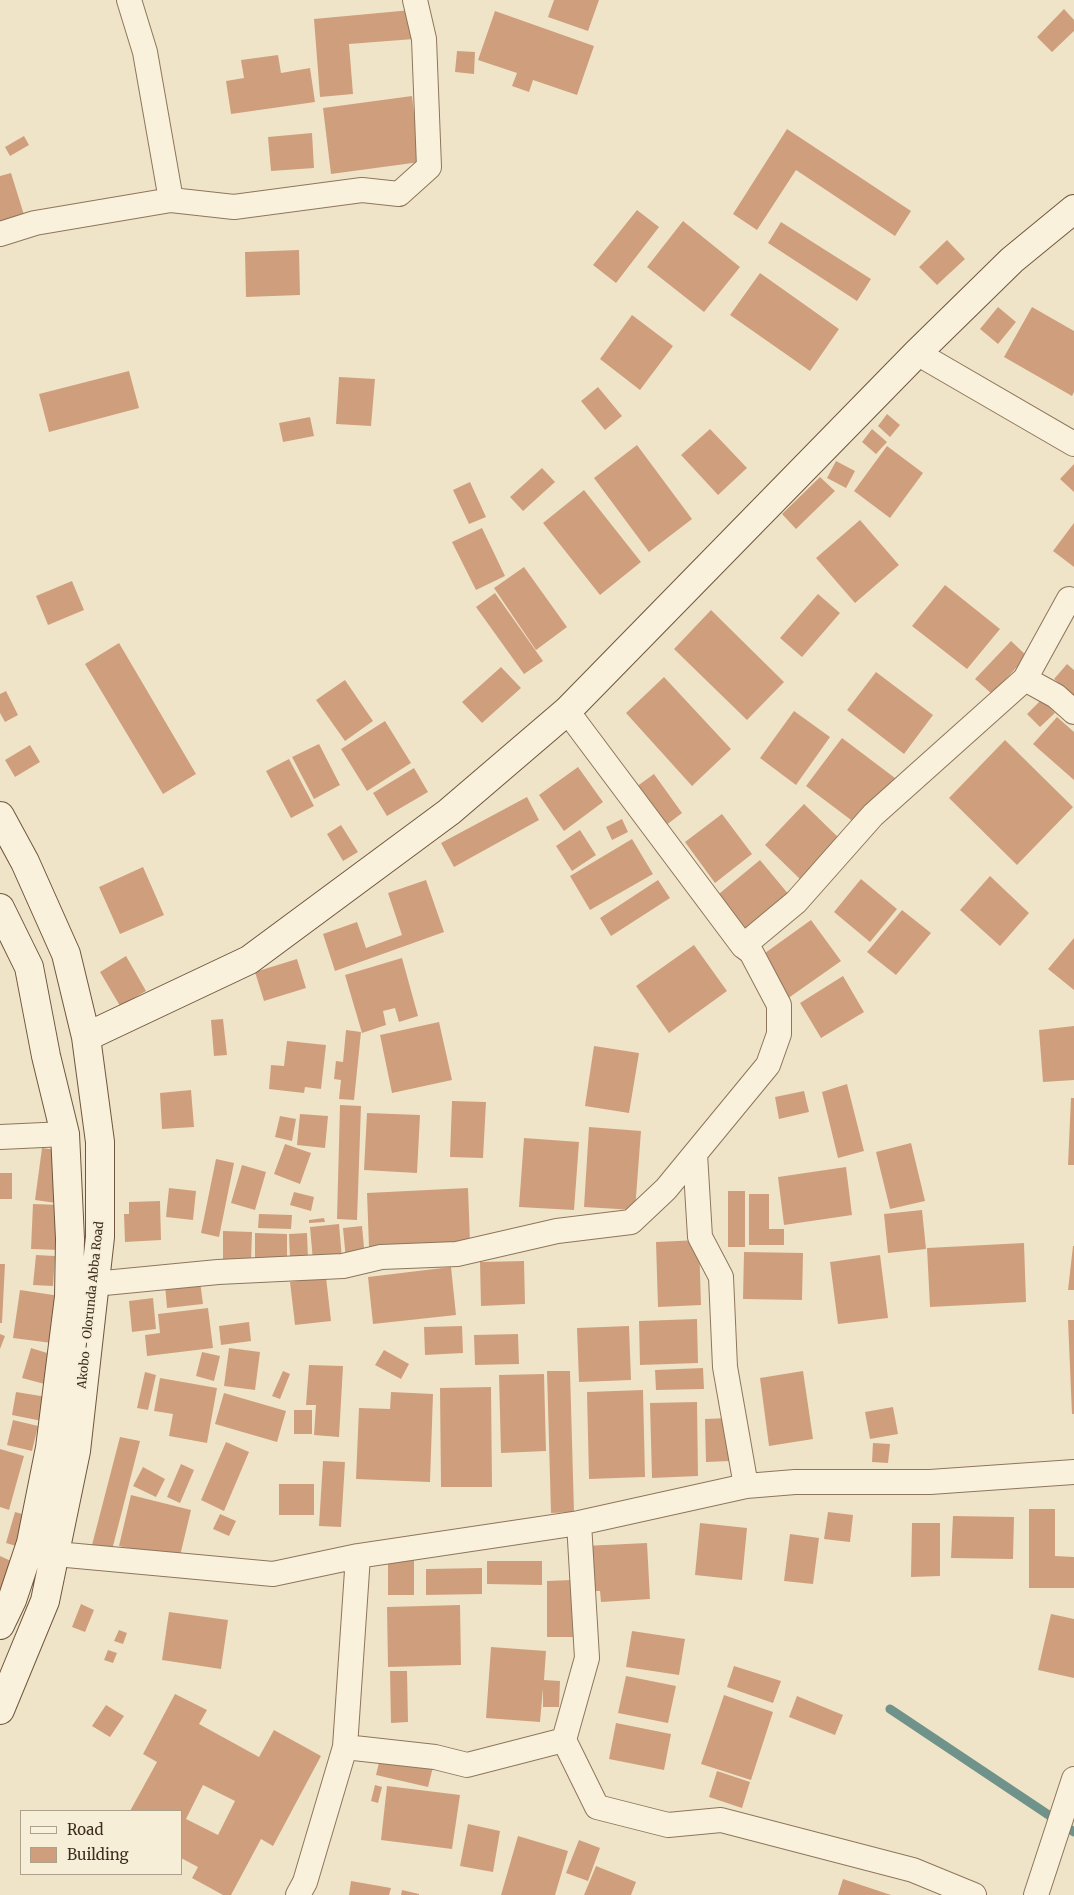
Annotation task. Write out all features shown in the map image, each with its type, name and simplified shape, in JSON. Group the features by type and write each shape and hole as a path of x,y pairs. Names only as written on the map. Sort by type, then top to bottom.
{"main road":[{"path":"86,1037 249,960 450,812 567,711 917,353 1012,260 1074,209"},
{"name":"Akobo - Olorunda Abba Road","path":"0,816 25,862 66,954 86,1037 100,1142 100,1237 76,1451 45,1601 0,1710"},
{"name":"Akobo - Olorunda Abba Road","path":"0,908 29,967 46,1056 65,1134 70,1239 69,1297 50,1448 31,1543 12,1600 0,1625"}],"street":[{"path":"130,0 145,52 171,200"},
{"path":"0,234 35,223 171,200 234,208 362,190 399,194 430,167 424,39 415,0"},
{"path":"917,353 1074,444"},
{"path":"743,946 796,902 873,815 1025,679 1069,599"},
{"path":"1025,679 1056,696 1074,712"},
{"path":"94,1284 218,1272 343,1266 381,1257 457,1254 557,1231 631,1222 666,1189 695,1154 768,1065 779,1034 779,1005 751,952 743,946 567,711"},
{"path":"0,1137 65,1134"},
{"path":"695,1154 700,1237 721,1277 725,1367 746,1486"},
{"path":"56,1554 273,1574 358,1556 579,1523 746,1486 796,1482 930,1482 1074,1472"},
{"path":"579,1523 587,1658 564,1740 597,1807 668,1825 721,1820 914,1870 974,1895"},
{"path":"298,1895 305,1882 345,1747 358,1556"},
{"path":"345,1747 435,1757 467,1765 564,1740"},
{"path":"1036,1895 1074,1779"}],"building":[{"path":"554,0 599,0 588,31 548,17"},
{"path":"1064,9 1074,20 1074,31 1052,52 1037,37"},
{"path":"411,10 414,39 349,44 353,94 320,97 314,19"},
{"path":"495,11 594,46 577,95 533,80 529,92 512,86 517,73 478,60"},
{"path":"457,51 475,52 474,74 455,72"},
{"path":"278,55 281,73 310,68 315,102 231,114 226,81 244,78 241,60"},
{"path":"412,96 420,162 331,174 323,108"},
{"path":"787,129 911,211 895,236 796,170 757,230 733,214"},
{"path":"312,133 314,168 271,171 268,137"},
{"path":"24,136 29,145 10,156 5,147"},
{"path":"11,173 25,218 0,226 0,176"},
{"path":"637,210 659,227 616,283 593,265"},
{"path":"683,221 740,267 704,312 647,267"},
{"path":"781,222 871,279 857,301 768,243"},
{"path":"947,240 965,259 937,285 919,267"},
{"path":"299,250 300,295 246,297 245,252"},
{"path":"760,273 839,329 810,371 730,315"},
{"path":"998,307 1016,322 998,344 980,329"},
{"path":"1032,307 1074,331 1074,392 1072,396 1004,357"},
{"path":"632,315 673,346 640,390 600,359"},
{"path":"129,371 139,408 49,432 39,394"},
{"path":"339,377 375,379 371,426 336,424"},
{"path":"598,387 622,416 605,430 581,401"},
{"path":"887,414 900,425 890,437 878,426"},
{"path":"310,417 314,436 283,442 279,423"},
{"path":"710,429 747,468 718,495 681,455"},
{"path":"872,429 887,442 876,454 862,442"},
{"path":"637,445 692,519 649,552 594,478"},
{"path":"887,446 923,473 890,518 854,491"},
{"path":"836,461 855,471 846,488 827,478"},
{"path":"1074,464 1074,492 1060,479"},
{"path":"542,468 555,482 523,511 510,497"},
{"path":"820,477 835,491 796,529 782,514"},
{"path":"470,482 486,517 469,524 453,490"},
{"path":"584,490 641,562 600,595 543,523"},
{"path":"860,520 899,565 855,603 816,558"},
{"path":"1074,523 1074,567 1053,551"},
{"path":"482,528 505,576 476,590 452,542"},
{"path":"524,567 567,627 536,650 494,588"},
{"path":"72,581 84,610 48,625 36,596"},
{"path":"945,585 1000,629 967,669 912,626"},
{"path":"495,593 543,661 524,674 476,607"},
{"path":"818,594 840,613 802,657 780,638"},
{"path":"711,610 784,682 747,720 674,649"},
{"path":"1011,641 1027,656 992,694 975,679"},
{"path":"119,643 196,774 163,794 85,664"},
{"path":"1067,664 1074,670 1074,696 1054,679"},
{"path":"501,667 521,688 482,723 462,702"},
{"path":"876,672 933,715 904,754 847,710"},
{"path":"664,677 731,749 692,786 626,713"},
{"path":"345,680 373,721 345,741 316,700"},
{"path":"6,691 18,715 5,722 0,713 0,694"},
{"path":"1042,699 1055,713 1040,727 1027,714"},
{"path":"794,711 830,737 796,785 760,758"},
{"path":"1057,717 1074,732 1074,780 1033,744"},
{"path":"385,721 411,763 367,791 341,749"},
{"path":"842,738 895,778 859,826 806,786"},
{"path":"1005,740 1073,807 1017,865 949,798"},
{"path":"319,744 340,785 314,799 292,757"},
{"path":"30,745 40,762 15,777 5,760"},
{"path":"289,759 314,806 291,818 266,771"},
{"path":"578,767 603,802 564,831 539,795"},
{"path":"414,768 428,792 387,816 373,793"},
{"path":"654,774 682,813 665,826 636,787"},
{"path":"527,797 539,820 454,867 441,843"},
{"path":"804,804 841,840 802,881 765,845"},
{"path":"722,814 752,854 715,883 685,842"},
{"path":"622,819 628,832 612,840 606,827"},
{"path":"341,825 358,852 343,861 327,834"},
{"path":"580,830 596,855 572,871 556,846"},
{"path":"632,839 653,874 590,910 570,876"},
{"path":"760,860 790,896 744,934 714,898"},
{"path":"143,867 164,915 120,934 99,887"},
{"path":"990,876 1029,913 1000,946 960,910"},
{"path":"861,879 897,909 870,942 834,912"},
{"path":"426,880 444,932 335,971 323,934 357,922 366,948 402,935 388,893"},
{"path":"658,880 670,898 611,936 600,918"},
{"path":"902,910 931,933 896,975 867,952"},
{"path":"811,920 841,961 787,999 758,958"},
{"path":"1074,938 1074,990 1048,969"},
{"path":"694,945 727,991 669,1033 636,986"},
{"path":"126,956 146,991 120,1006 100,972"},
{"path":"402,958 418,1016 399,1022 395,1008 383,1011 386,1025 362,1033 345,975"},
{"path":"297,959 306,988 264,1001 255,972"},
{"path":"843,976 864,1012 821,1038 800,1003"},
{"path":"223,1019 227,1055 214,1056 211,1020"},
{"path":"439,1022 452,1080 392,1093 380,1035"},
{"path":"1074,1026 1074,1080 1043,1082 1039,1030"},
{"path":"346,1030 361,1032 354,1100 339,1099 341,1080 334,1079 336,1061 343,1062"},
{"path":"287,1041 326,1045 321,1089 305,1087 304,1093 269,1089 271,1065 284,1066"},
{"path":"594,1046 639,1053 629,1113 585,1106"},
{"path":"847,1084 864,1151 838,1158 822,1092"},
{"path":"191,1090 194,1127 162,1129 160,1093"},
{"path":"804,1091 809,1112 779,1119 775,1097"},
{"path":"1071,1098 1074,1098 1074,1165 1068,1165"},
{"path":"452,1101 486,1102 483,1158 450,1157"},
{"path":"340,1105 361,1106 357,1220 337,1219"},
{"path":"367,1113 420,1115 417,1173 364,1170"},
{"path":"300,1114 328,1116 325,1148 297,1145"},
{"path":"280,1116 296,1119 292,1141 275,1137"},
{"path":"589,1127 641,1131 635,1210 584,1207"},
{"path":"524,1138 579,1142 574,1210 519,1207"},
{"path":"911,1143 925,1201 890,1209 876,1152"},
{"path":"285,1144 311,1153 300,1184 274,1174"},
{"path":"42,1148 64,1151 56,1203 35,1200"},
{"path":"216,1159 234,1163 219,1237 201,1233"},
{"path":"242,1165 266,1172 255,1210 231,1203"},
{"path":"846,1167 852,1215 784,1225 778,1177"},
{"path":"0,1173 12,1173 12,1199 0,1199"},
{"path":"169,1188 196,1191 193,1220 166,1217"},
{"path":"468,1188 470,1242 369,1247 367,1193"},
{"path":"728,1191 745,1191 745,1247 728,1247"},
{"path":"294,1192 314,1197 311,1211 290,1205"},
{"path":"749,1194 769,1194 769,1229 784,1229 784,1245 749,1245"},
{"path":"160,1201 161,1240 125,1242 124,1214 129,1214 129,1202"},
{"path":"33,1204 62,1205 60,1250 31,1249"},
{"path":"922,1210 926,1249 888,1253 884,1214"},
{"path":"259,1214 292,1215 291,1229 258,1228"},
{"path":"324,1218 325,1222 309,1223 309,1220"},
{"path":"339,1224 342,1259 313,1261 310,1227"},
{"path":"362,1226 365,1258 346,1260 343,1228"},
{"path":"223,1231 252,1232 251,1262 223,1262"},
{"path":"255,1233 287,1234 287,1262 255,1262"},
{"path":"307,1233 308,1258 290,1258 289,1234"},
{"path":"699,1240 701,1305 658,1307 656,1242"},
{"path":"1024,1243 1026,1302 930,1307 927,1248"},
{"path":"1073,1246 1074,1290 1068,1290"},
{"path":"744,1252 803,1253 802,1300 743,1299"},
{"path":"36,1255 55,1256 53,1286 33,1285"},
{"path":"880,1255 888,1318 838,1324 830,1262"},
{"path":"524,1261 525,1304 481,1306 480,1262"},
{"path":"0,1264 5,1264 2,1323 0,1323"},
{"path":"451,1267 456,1315 373,1324 368,1277"},
{"path":"326,1277 331,1321 295,1325 290,1282"},
{"path":"200,1281 203,1304 167,1308 165,1285"},
{"path":"20,1290 60,1296 52,1343 13,1338"},
{"path":"153,1298 156,1329 132,1332 129,1301"},
{"path":"208,1308 213,1348 147,1356 145,1335 160,1333 158,1314"},
{"path":"697,1319 698,1363 640,1365 639,1321"},
{"path":"1068,1320 1074,1320 1074,1414 1072,1414"},
{"path":"249,1322 251,1341 221,1345 219,1326"},
{"path":"462,1326 463,1353 425,1355 424,1327"},
{"path":"629,1326 631,1380 579,1382 577,1328"},
{"path":"0,1334 5,1336 0,1349"},
{"path":"518,1334 519,1364 475,1365 474,1335"},
{"path":"31,1348 60,1357 52,1386 22,1378"},
{"path":"229,1348 260,1352 255,1390 224,1386"},
{"path":"384,1350 409,1364 401,1379 375,1365"},
{"path":"202,1352 220,1356 214,1381 196,1376"},
{"path":"309,1365 343,1366 339,1437 314,1435 316,1405 306,1405"},
{"path":"703,1368 704,1389 656,1390 655,1370"},
{"path":"283,1371 290,1374 280,1399 272,1396"},
{"path":"547,1371 570,1371 574,1512 551,1513"},
{"path":"803,1371 813,1439 769,1446 760,1378"},
{"path":"145,1372 156,1375 148,1410 137,1408"},
{"path":"544,1374 546,1451 501,1453 499,1375"},
{"path":"160,1378 217,1388 207,1443 169,1436 173,1414 154,1411"},
{"path":"491,1387 492,1487 441,1487 440,1388"},
{"path":"643,1390 645,1477 589,1479 587,1392"},
{"path":"16,1392 47,1397 42,1421 12,1415"},
{"path":"391,1392 433,1394 430,1482 356,1479 359,1408 390,1409"},
{"path":"224,1393 286,1411 277,1442 215,1424"},
{"path":"697,1402 698,1476 652,1478 650,1403"},
{"path":"893,1407 898,1434 870,1439 865,1412"},
{"path":"294,1410 312,1410 312,1434 294,1434"},
{"path":"729,1418 730,1461 706,1462 705,1419"},
{"path":"13,1420 38,1426 32,1451 7,1445"},
{"path":"120,1437 140,1441 112,1550 92,1545"},
{"path":"226,1442 249,1452 224,1511 201,1500"},
{"path":"873,1443 890,1444 888,1463 872,1462"},
{"path":"0,1449 24,1456 9,1510 0,1507"},
{"path":"323,1461 345,1462 341,1527 319,1526"},
{"path":"181,1464 194,1470 180,1503 167,1497"},
{"path":"143,1467 165,1479 156,1497 133,1486"},
{"path":"279,1484 314,1484 314,1515 279,1515"},
{"path":"131,1495 191,1510 179,1560 119,1546"},
{"path":"1029,1509 1055,1509 1055,1556 1074,1557 1074,1588 1029,1588"},
{"path":"15,1512 33,1517 23,1548 6,1543"},
{"path":"828,1512 853,1515 850,1542 824,1539"},
{"path":"220,1514 236,1521 229,1536 213,1529"},
{"path":"953,1516 1014,1517 1013,1559 951,1558"},
{"path":"700,1523 747,1528 742,1580 695,1575"},
{"path":"912,1523 940,1523 940,1576 911,1577"},
{"path":"790,1534 819,1538 813,1584 784,1581"},
{"path":"647,1543 650,1599 601,1602 600,1591 593,1591 584,1546"},
{"path":"388,1555 414,1556 414,1595 388,1595"},
{"path":"0,1556 20,1565 0,1601"},
{"path":"487,1561 542,1561 542,1585 487,1584"},
{"path":"482,1568 482,1594 426,1595 426,1569"},
{"path":"572,1580 573,1637 547,1637 547,1581"},
{"path":"81,1604 94,1610 85,1632 72,1627"},
{"path":"460,1605 461,1665 388,1667 387,1607"},
{"path":"169,1612 228,1620 221,1669 162,1660"},
{"path":"1051,1614 1074,1619 1074,1678 1038,1670"},
{"path":"119,1630 127,1633 123,1644 114,1641"},
{"path":"632,1631 685,1639 679,1675 626,1667"},
{"path":"491,1647 546,1651 544,1680 560,1681 559,1707 543,1707 543,1688 540,1722 486,1718"},
{"path":"108,1650 117,1653 113,1663 104,1660"},
{"path":"734,1666 781,1681 773,1703 727,1687"},
{"path":"390,1671 407,1671 408,1722 391,1723"},
{"path":"626,1676 676,1686 668,1723 618,1713"},
{"path":"175,1694 207,1710 199,1724 259,1757 274,1730 321,1756 273,1846 261,1839 231,1895 223,1895 192,1878 198,1867 182,1859 182,1810 131,1810 157,1762 143,1754","holes":["203,1785 235,1801 218,1835 186,1819"]},
{"path":"724,1695 773,1712 751,1780 701,1764"},
{"path":"797,1696 843,1715 835,1735 789,1717"},
{"path":"106,1705 124,1716 110,1737 92,1726"},
{"path":"616,1723 671,1734 664,1770 609,1759"},
{"path":"381,1754 433,1767 428,1787 376,1775"},
{"path":"717,1771 750,1782 742,1808 709,1797"},
{"path":"375,1785 382,1787 378,1803 371,1801"},
{"path":"387,1786 460,1795 452,1849 381,1840"},
{"path":"468,1824 500,1831 493,1872 460,1866"},
{"path":"518,1836 568,1851 555,1895 501,1895"},
{"path":"579,1840 600,1848 588,1881 566,1873"},
{"path":"596,1866 636,1882 631,1895 584,1895"},
{"path":"843,1879 891,1895 838,1895"},
{"path":"351,1881 391,1888 389,1895 349,1895"},
{"path":"402,1890 419,1894 419,1895 401,1895"}],"waterway":[{"path":"890,1709 1074,1832"}]}
